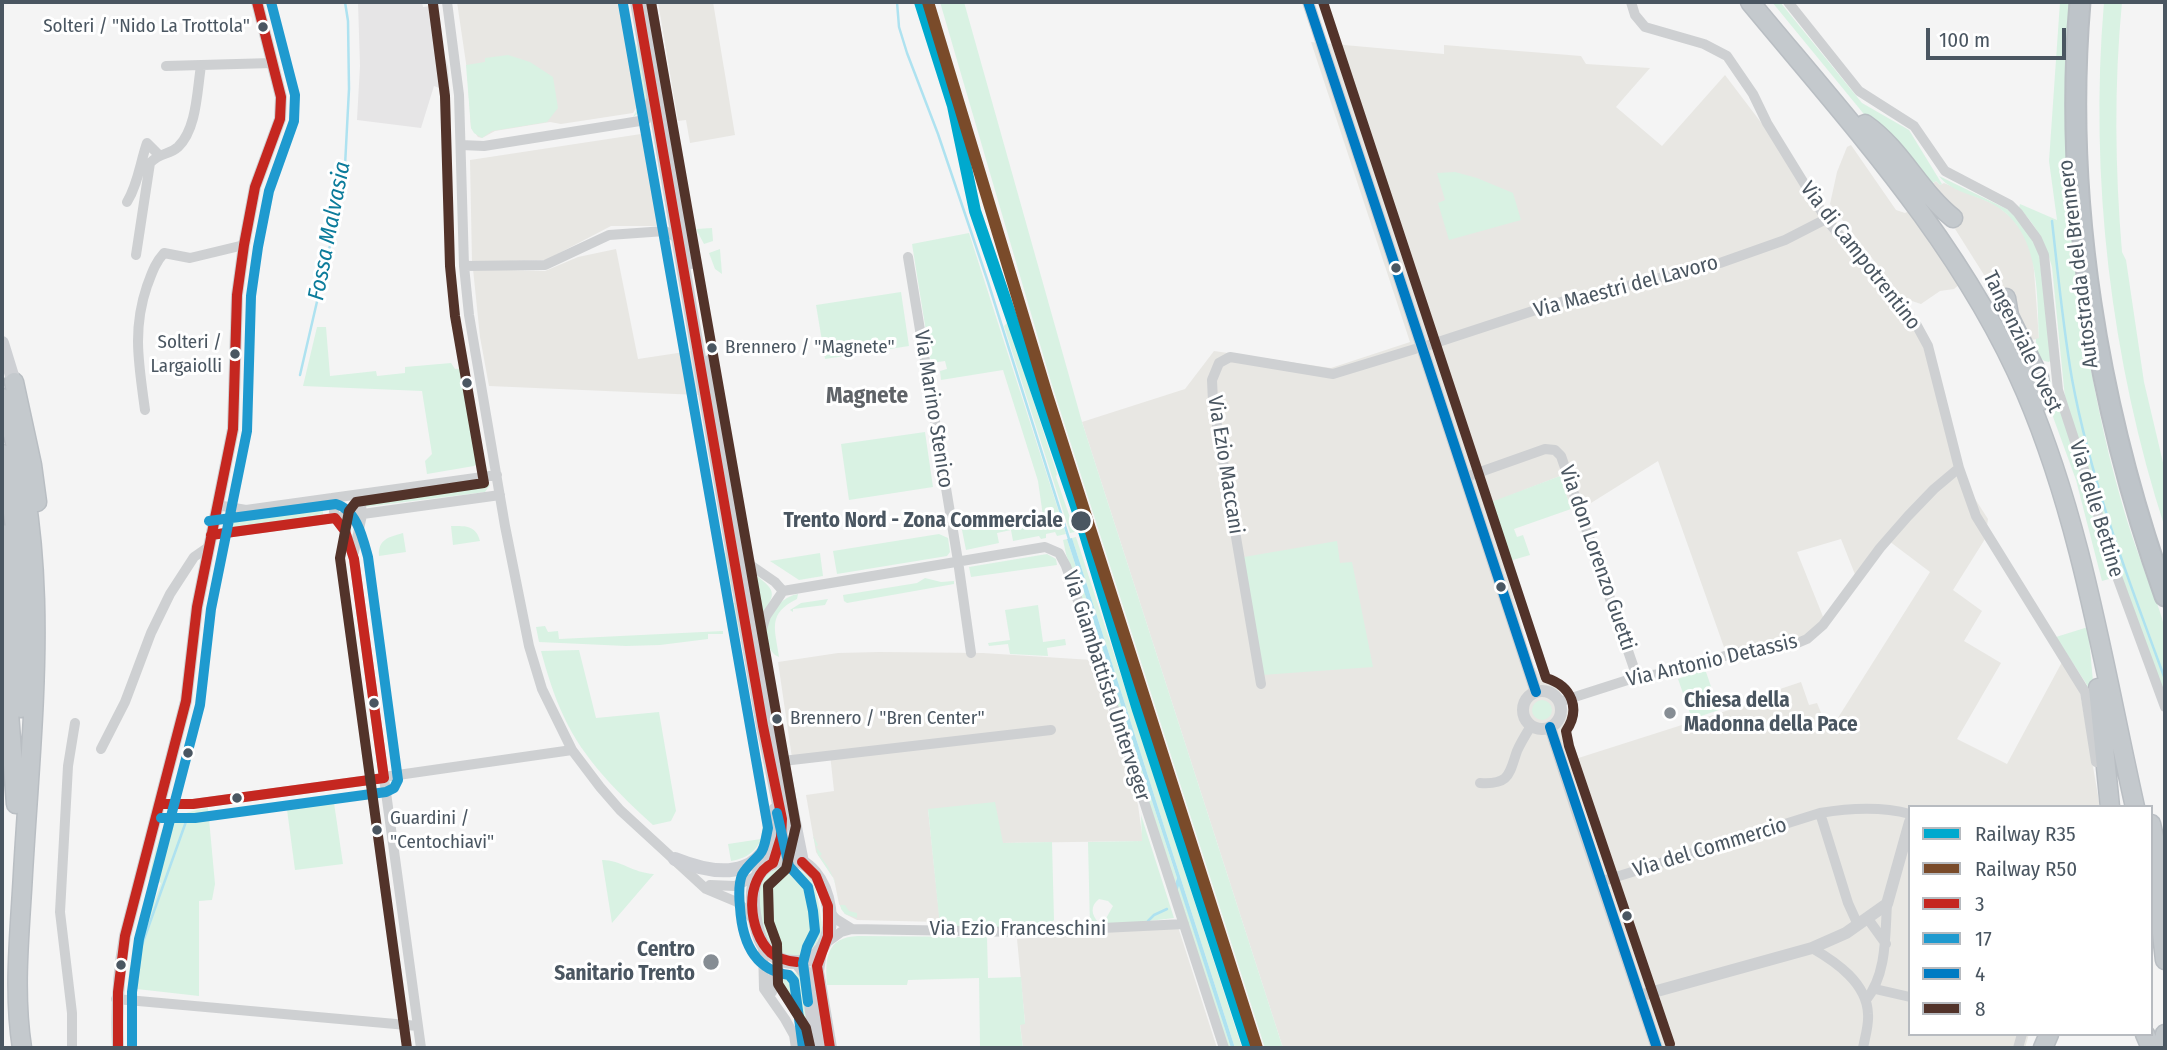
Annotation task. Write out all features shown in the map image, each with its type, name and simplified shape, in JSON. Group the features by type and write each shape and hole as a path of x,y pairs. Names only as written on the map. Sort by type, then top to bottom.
{"highway":[{"name":"Tangenziale Ovest","path":"1750,2 1860,127"},
{"name":"Tangenziale Ovest","path":"1764,2 1860,127 1951,256 2034,397 2078,506 2147,805"},
{"name":"Autostrada del Brennero","path":"2080,2 2077,78 2078,176 2086,274 2101,365 2124,467 2165,596"},
{"name":"Autostrada del Brennero","path":"2093,2 2088,136 2098,271 2112,361 2133,456 2165,556"},
{"path":"1905,213 1895,192 1860,147 1860,127 1883,136 1953,218"},
{"path":"1957,287 1970,300 2009,373 2034,397 2039,377 2009,316 2006,298"},
{"path":"14,382 32,465 41,544 42,651 34,683"},
{"name":"Tangenziale Ovest","path":"2034,397 2073,530 2135,805"},
{"path":"2,398 17,452 30,535 34,582 34,683 17,995 22,1048"},
{"path":"2,454 15,518 22,620 21,719 6,962 10,1048"},
{"path":"2,534 7,599 7,687 16,804"},
{"path":"2096,630 2110,805"},
{"path":"2101,708 2109,734 2120,805"},
{"path":"2153,833 2165,886"},
{"path":"2153,889 2165,960"},
{"path":"2163,1048 2165,1034"}],"main road":[{"path":"638,2 782,829 773,863"},
{"path":"649,2 793,829 802,862 821,880 827,909 830,929 817,971 830,1048"},
{"path":"2,343 14,382"},
{"path":"675,859 712,871 728,871 750,864 767,848 774,822 776,791"},
{"path":"802,862 788,859 773,863 757,876 753,892 755,925 763,946 782,960 797,962 808,959 823,947"},
{"path":"797,962 807,975 817,1048"}],"street":[{"path":"118,1048 116,999 125,936 186,701 197,607 233,429 237,295 244,244 255,187 277,132 281,113 281,97 257,2"},
{"path":"447,2 457,66 464,266 476,364 535,668 550,708 572,750 600,788 620,810 706,888 737,902 747,911 755,925"},
{"path":"1308,2 1419,348 1466,477 1536,692"},
{"name":"Via di Campotrentino","path":"1631,2 1635,15 1646,27 1704,44 1727,56 1754,94 1767,123 1826,219 1916,324 1928,346 1959,468 1976,516 2085,692 2096,762"},
{"name":"Via delle Bettine","path":"1788,2 1859,91 1914,126 1945,171 2010,205 2037,239 2047,265 2058,390 2108,552 2165,708"},
{"path":"166,66 272,63"},
{"path":"136,256 150,163 158,154 173,152 184,141 194,110 201,66"},
{"path":"461,145 484,146 646,120 650,102 655,96"},
{"path":"128,202 136,188 139,165 147,143 158,154"},
{"name":"Via Maestri del Lavoro","path":"1419,348 1557,303 1720,263 1785,240 1826,219"},
{"path":"464,266 545,265 609,235 665,231 679,239"},
{"path":"145,410 136,342 140,307 156,262 164,253 190,258 244,244"},
{"name":"Via Marino Stenico","path":"908,257 971,653"},
{"name":"Via Ezio Maccani","path":"1261,684 1213,402 1212,380 1219,363 1230,357 1333,374 1419,348"},
{"name":"Via don Lorenzo Guetti","path":"1466,477 1545,449 1555,450 1562,456 1637,677"},
{"name":"Via Antonio Detassis","path":"1559,702 1637,677 1660,674 1739,652 1788,647 1807,639 1822,625 1880,548 1908,516 1959,468"},
{"path":"218,505 246,510 497,475"},
{"path":"354,559 362,514 360,495"},
{"path":"211,535 500,495"},
{"path":"332,498 335,518 345,531 354,559 421,1048"},
{"name":"Via Giambattista Unterveger","path":"783,591 1045,547 1053,549 1063,557 1093,641 1224,1048"},
{"path":"101,749 125,702 151,633 170,594 194,557 208,548"},
{"path":"746,562 775,582 783,591 766,616 759,638"},
{"path":"1536,692 1551,693 1559,702 1560,717 1550,727 1541,729 1531,726 1524,717 1524,706 1528,697 1536,692"},
{"path":"72,1048 72,1013 60,912 68,766 75,723"},
{"path":"1480,783 1501,781 1508,776 1514,766 1518,748 1531,726"},
{"path":"1550,727 1657,1048"},
{"path":"783,761 1051,730"},
{"path":"161,804 193,804 572,750"},
{"name":"Via del Commercio","path":"1600,882 1820,813 1847,808 1874,808 1908,814"},
{"path":"1820,813 1849,903 1863,922 1886,944"},
{"path":"1866,1000 1875,989 1886,944 1887,904 1908,829"},
{"path":"697,880 723,887 735,886 757,876"},
{"path":"1639,996 1812,948 1846,933 1887,904"},
{"path":"827,909 836,919 852,929"},
{"name":"Via Ezio Franceschini","path":"823,947 841,932 852,929 1021,932 1184,924"},
{"path":"763,946 764,989 794,1035 796,1048"},
{"path":"1812,948 1831,959 1860,988 1866,1000 1868,1017 1863,1048"},
{"path":"778,1008 771,991 771,981 782,960"},
{"path":"1875,989 1908,997"},
{"path":"116,999 390,1021 418,1026"}],"shaded area":[{"path":"358,2 422,2 423,7 430,6 440,58 446,60 448,66 450,92 434,86 421,128 357,120 360,66"},
{"path":"457,2 623,2 640,102 633,113 561,124 550,122 495,131 482,138 478,137 471,128 467,70"},
{"path":"658,2 713,2 735,135 690,143 686,120 678,121"},
{"path":"1311,42 1444,54 1444,45 1581,56 1586,64 1650,68 1616,107 1662,146 1725,75 1930,345 1968,488 1988,519 1985,539 1953,590 1982,611 1964,641 2001,663 1957,739 2007,764 2062,662 2080,692 2100,805 1908,805 1908,1036 2028,1036 2025,1048 1283,1048 1082,422 1185,389 1214,351 1331,368 1410,342","holes":["1658,461 1725,650 1783,645 1805,636 1824,619 1797,552 1841,539 1856,577 1885,538 1930,572 1829,732 1817,703 1809,705 1801,682 1753,698 1754,702 1569,761 1566,745 1569,713 1558,687 1543,680 1532,664 1504,563 1506,562 1486,505 1560,476 1571,509 1591,503"]},
{"path":"641,134 658,226 611,226 546,260 472,262 470,160"},
{"path":"1851,145 1896,210 1905,213 1909,211 1960,284 1954,289 1940,291 1921,304 1903,298 1830,204 1837,172 1847,147"},
{"path":"1936,181 1940,185 1944,183 1996,205 2011,217 2021,230 2033,257 2039,339 2025,340 1928,186"},
{"path":"616,249 638,359 691,351 699,395 489,386 480,337 473,269 545,271 578,257"},
{"path":"838,653 983,653 1092,660 1138,805 1143,841 1003,843 928,809 940,922 857,920 845,914 839,904 834,879 816,852 806,795 834,791 830,754 792,758 778,662"},
{"path":"1178,927 1217,1048 1023,1048 1020,1024 1025,1023 1017,939"}],"green space":[{"path":"940,2 964,2 1082,422 1283,1048 1265,1048 1051,382"},
{"path":"1772,2 1780,2 1862,103 1909,130 1942,184 1936,181 1928,186 1884,133 1863,113"},
{"path":"2060,2 2070,2 2066,116 2068,173 2086,343 2116,482 2164,626 2165,695 2111,552 2065,398 2050,259 2035,228 2019,208 2020,204 2057,220 2049,161"},
{"path":"2104,2 2122,2 2116,127 2122,252 2126,260 2144,382 2165,471 2165,528 2146,465 2131,400 2109,268 2102,201 2100,135"},
{"path":"625,24 628,24 642,59 648,86 643,109 633,117 639,106"},
{"path":"508,55 530,62 553,77 558,108 547,122 492,131 482,138 471,128 466,65 485,62 485,58"},
{"path":"1455,172 1513,193 1521,220 1449,240 1438,203 1445,200 1437,173"},
{"path":"1939,176 2007,209 2022,223 2039,252 2051,360 2049,362 2041,359 2037,351 2036,339 2039,338 2036,279 2026,241 2017,225 2004,211 1954,188"},
{"path":"712,228 713,241 704,244 696,229"},
{"path":"969,233 1066,534 1057,536 1055,532 1046,534 1046,538 1041,539 1039,536 1013,541 1011,530 997,533 999,543 966,550 962,530 1043,516 1038,481 1003,370 941,380 940,371 947,369 945,361 931,363 912,244"},
{"path":"720,249 722,274 715,269 709,253"},
{"path":"901,292 909,346 825,359 816,305"},
{"path":"1008,322 1075,532 1070,533 1004,326"},
{"path":"317,327 326,327 330,376 376,371 377,376 405,373 405,367 451,363 455,369 465,368 483,453 480,463 427,474 425,461 432,454 422,391 303,386"},
{"path":"2025,340 2031,340 2033,353 2045,367 2056,397 2081,474 2109,579 2102,581 2076,480"},
{"path":"925,432 933,487 849,500 841,444"},
{"path":"1560,476 1571,509 1514,529 1517,537 1523,535 1530,555 1506,562 1486,504"},
{"path":"484,481 490,485 485,492 365,507 366,498"},
{"path":"323,505 323,514 225,529 221,521 226,517"},
{"path":"451,526 473,529 480,541 453,545"},
{"path":"403,533 406,552 379,556 382,542"},
{"path":"939,534 948,538 950,552 947,556 837,574 833,551"},
{"path":"1076,537 1242,1048 1235,1048 1072,538"},
{"path":"1067,539 1177,878 1175,884 1066,554 1063,540"},
{"path":"1337,541 1340,563 1352,562 1373,667 1262,675 1244,557"},
{"path":"726,552 733,591 721,586 716,559"},
{"path":"820,553 823,576 799,580 770,561"},
{"path":"1047,554 1056,559 1057,565 971,577 969,567"},
{"path":"753,573 772,592 770,602 761,616"},
{"path":"925,578 941,582 954,581 954,584 847,603 844,601 843,595 917,583"},
{"path":"798,594 797,599 777,616 775,630 779,657 769,647 767,628 770,618 781,602"},
{"path":"828,599 825,605 793,609 793,612 790,610 801,603"},
{"path":"724,603 735,603 739,630 728,631"},
{"path":"1038,605 1043,642 1065,639 1066,645 1047,648 1048,656 1010,654 1008,644 989,646 988,643 1010,640 1005,610"},
{"path":"545,626 548,632 558,631 559,639 723,631 723,634 708,634 708,639 660,645 539,642 536,627"},
{"path":"2088,627 2102,779 2098,779 2087,685 2056,637"},
{"path":"579,650 596,718 659,712 676,811 671,821 653,825 603,776 572,732 557,701 541,651"},
{"path":"1705,669 1719,710 1692,719 1678,679"},
{"path":"1133,670 1175,802 1175,808 1131,673"},
{"path":"1538,700 1546,700 1552,710 1546,720 1538,720 1532,714 1532,706"},
{"path":"762,762 767,807 763,836 757,848 746,856 731,861 728,844 761,839 765,805 758,763"},
{"path":"333,796 343,864 295,870 286,802"},
{"path":"995,802 1003,843 1052,842 1054,920 1047,928 940,926 928,809"},
{"path":"208,808 215,884 212,900 199,901 199,996 128,988 129,970 161,883 149,878 159,839 170,822 179,816"},
{"path":"1141,815 1174,918 1107,926 1104,922 1113,906 1108,901 1099,899 1093,911 1099,923 1090,927 1088,842 1142,841"},
{"path":"813,836 818,845 816,847 822,854 820,856 833,878 818,855"},
{"path":"1183,836 1188,841 1254,1048 1251,1048"},
{"path":"602,860 654,874 612,923"},
{"path":"784,866 807,875 817,894 820,911 822,928 817,942 812,949 798,955 782,953 767,942 760,912 762,881 774,870"},
{"path":"1179,884 1231,1048 1226,1048 1177,892"},
{"path":"840,905 845,905 849,911 857,913 857,918 845,914"},
{"path":"858,936 987,937 988,978 1021,977 1025,1024 1020,1025 1023,1048 980,1048 979,978 908,980 907,985 827,985 826,967 830,951 839,940"},
{"path":"789,970 798,974 802,982 810,1048 805,1048 804,1033 797,1016 779,990 779,977"}],"water":[{"path":"1072,538 1235,1048 1231,1048 1179,886 1177,892 1177,878 1067,539"}],"waterway":[{"name":"Fossa Malvasia","path":"300,375 344,185 349,89 348,21 345,2"},
{"path":"897,2 899,27 907,53 938,134 988,282 1070,542"},
{"path":"2052,221 2072,379 2089,456 2112,531 2165,679"},
{"name":"Fossa Malvasia","path":"132,983 133,970 188,816"},
{"path":"1148,921 1167,909"}],"rail line":[{"name":"R35","path":"920,2 953,106 975,211 1081,521 1138,710 1249,1048"},
{"name":"R50","path":"928,2 1047,395 1257,1048"}],"transit line":[{"name":"3","path":"118,1048 118,992 125,936 186,701 197,607 233,429 237,295 244,245 255,187 280,119 281,97 257,2"},
{"name":"17","path":"132,1047 132,992 139,939 200,705 211,609 247,431 251,296 258,247 269,191 294,121 295,95 271,2"},
{"name":"3","path":"637,2 763,726 782,819 781,837 773,863"},
{"name":"8","path":"651,2 796,826 786,869 768,886 769,922 777,944 778,984 806,1028 810,1046"},
{"name":"4","path":"1308,2 1536,692"},
{"name":"8","path":"1323,2 1546,678 1568,692 1571,699 1573,715 1566,731 1569,746 1670,1044"},
{"name":"8","path":"407,1048 340,558 349,511 356,502 484,483 455,316 450,266 445,96 433,4"},
{"name":"17","path":"623,4 768,828 762,852 742,875 739,887 743,931 758,960 766,967 789,975 794,981 803,1048"},
{"name":"17","path":"161,818 195,818 386,792 394,788 398,780 368,557 361,534 349,512 336,504 209,521"},
{"name":"3","path":"161,804 193,804 384,778 354,559 345,531 335,518 211,535"},
{"name":"4","path":"1550,727 1657,1048"},
{"name":"17","path":"777,813 789,866 808,887 813,911 815,931 803,963 808,1002"},
{"name":"3","path":"802,862 816,876 828,906 828,936 817,966 830,1048"},
{"name":"3","path":"773,863 763,870 753,893 752,906 757,932 771,953 797,962"}],"place":[{"name":"Solteri / \"Nido La Trottola\"","path":"263,27"},
{"name":"Brennero / \"Magnete\"","path":"712,348"},
{"name":"Solteri / Largaiolli","path":"235,354"},
{"name":"Trento Nord - Zona Commerciale","path":"1081,521"},
{"name":"Chiesa della Madonna della Pace","path":"1670,713"},
{"name":"Brennero / \"Bren Center\"","path":"777,719"},
{"name":"Guardini / \"Centochiavi\"","path":"377,830"},
{"name":"Centro Sanitario Trento","path":"711,962"}],"district":[{"name":"Magnete","path":"867,397"}]}
